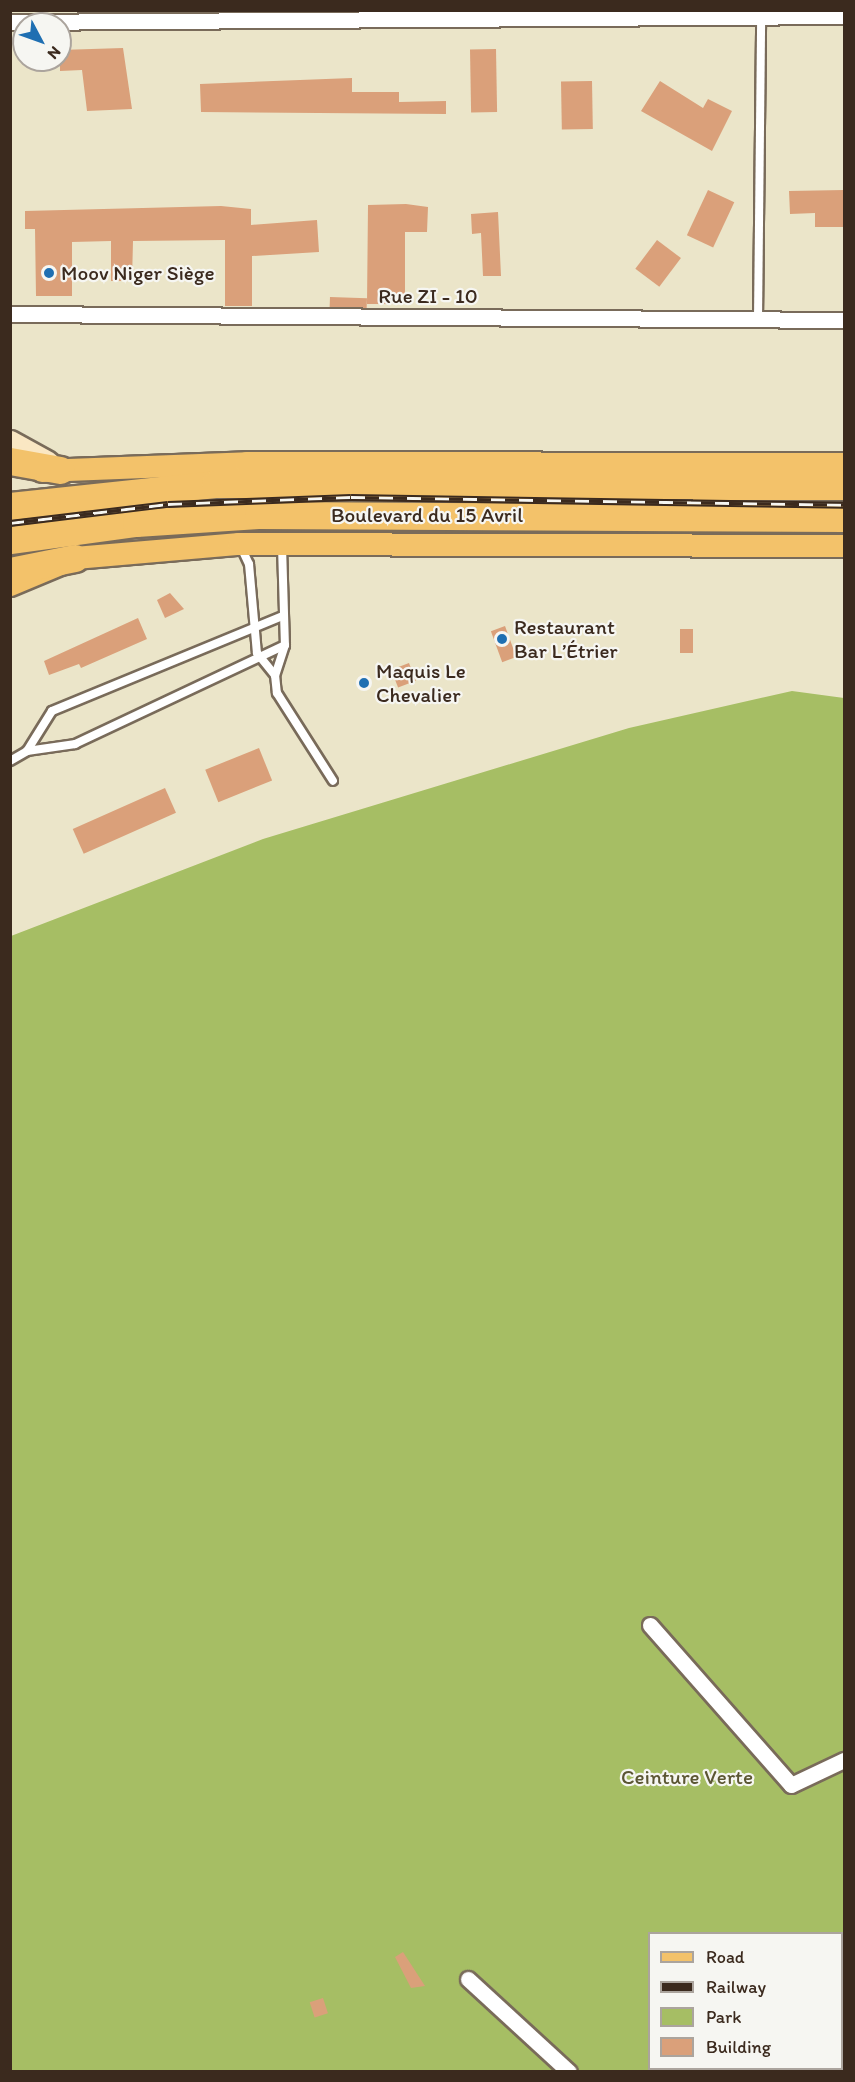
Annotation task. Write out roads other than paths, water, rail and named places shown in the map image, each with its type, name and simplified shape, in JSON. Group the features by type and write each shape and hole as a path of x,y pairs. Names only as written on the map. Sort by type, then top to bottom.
{"highway":[{"path":"10,461 64,470"},
{"name":"Boulevard du 15 Avril","path":"10,506 260,482 844,486"},
{"name":"Boulevard du 15 Avril","path":"10,540 136,523 268,515 844,518"},
{"path":"10,571 75,558"}],"main road":[{"path":"10,474 248,463 844,464"},
{"name":"Boulevard du 15 Avril","path":"10,585 75,558 239,544 844,546"}],"street":[{"path":"10,22 474,14 844,16"},
{"name":"Rue ZI - 10","path":"10,314 844,320"},
{"path":"10,441 64,470"},
{"path":"650,1625 791,1785 844,1760"},
{"path":"468,1979 569,2072"}],"lane":[{"path":"758,319 761,17"},
{"path":"282,543 282,615 285,645 275,675 278,693 333,781"},
{"path":"239,544 249,564 251,624 257,653 275,675"},
{"path":"27,752 52,711 251,624 282,615"},
{"path":"10,761 27,752 75,744 257,653 285,645"}],"railway":[{"path":"10,523 168,504 351,497 844,505"}],"place":[{"name":"Moov Niger Siège","path":"49,273"},
{"name":"Restaurant Bar L’Étrier","path":"502,639"},
{"name":"Maquis Le Chevalier","path":"364,683"}],"park label":[{"name":"Ceinture Verte","path":"687,1777"}]}
